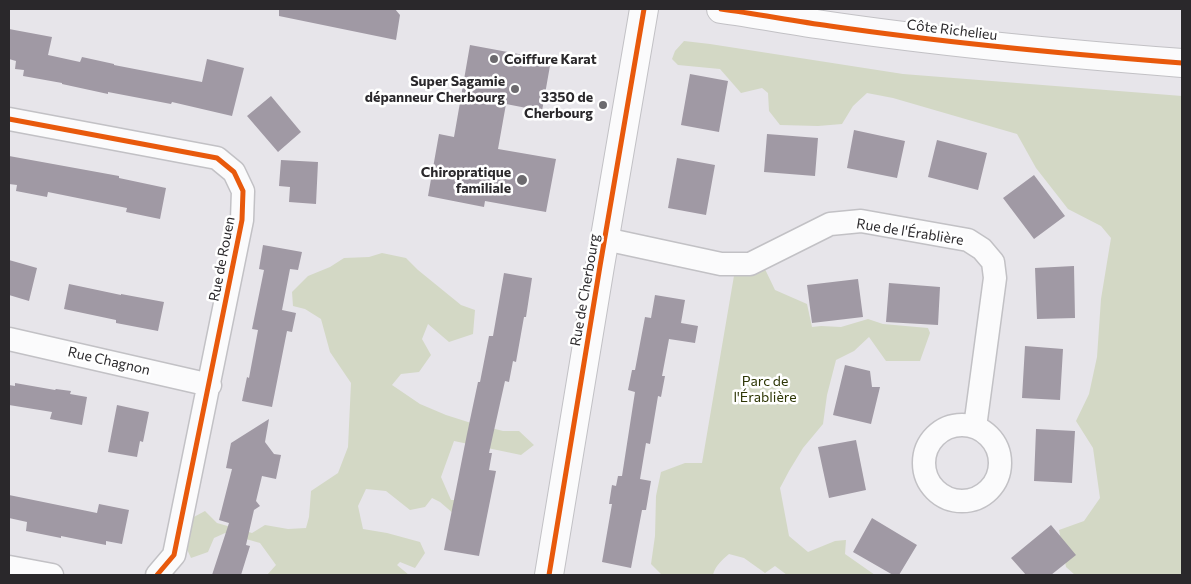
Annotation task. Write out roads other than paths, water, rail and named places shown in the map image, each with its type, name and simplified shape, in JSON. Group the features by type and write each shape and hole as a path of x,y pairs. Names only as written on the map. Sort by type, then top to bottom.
{"street":[{"name":"Rue de Cherbourg","path":"549,575 644,9"},
{"name":"Côte Richelieu","path":"721,9 830,26 965,43 1182,63"},
{"name":"Rue de Rouen","path":"9,119 218,158 234,172 243,191 242,220 174,555 157,575"},
{"name":"Rue de l'Érablière","path":"605,239 721,264 750,264 830,224 862,220 968,240 982,249 994,262 995,278 975,427"},
{"name":"Rue Chagnon","path":"9,339 210,384"},
{"path":"9,567 52,575"}],"place":[{"name":"Coiffure Karat","path":"494,59"},
{"name":"Super Sagamie dépanneur Cherbourg","path":"515,89"},
{"name":"3350 de Cherbourg","path":"603,105"},
{"name":"Chiropratique familiale","path":"522,180"}],"park label":[{"name":"Parc de l'Érablière","path":"765,390"}]}
